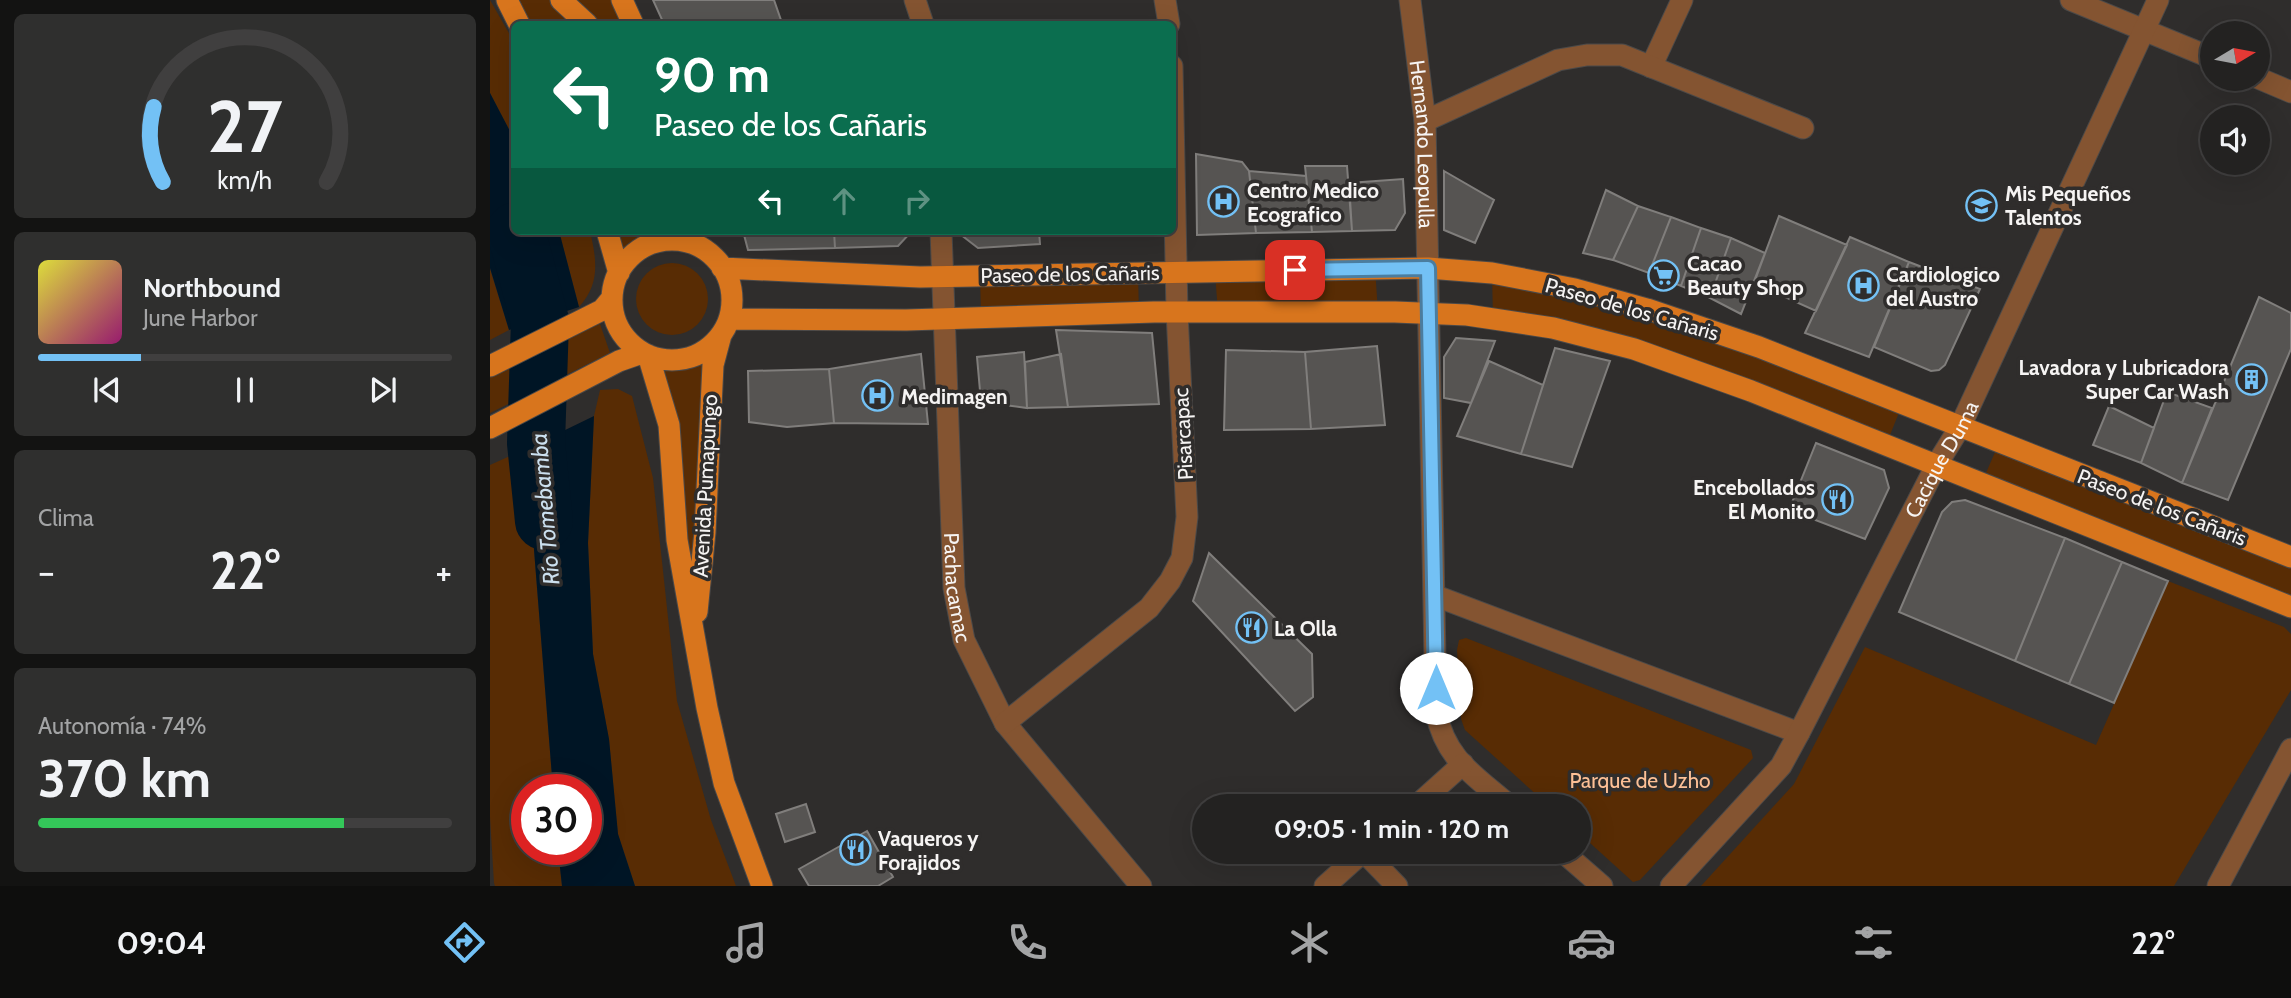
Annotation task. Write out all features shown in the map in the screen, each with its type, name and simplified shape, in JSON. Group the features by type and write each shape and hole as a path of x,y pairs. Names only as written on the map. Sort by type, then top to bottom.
{"main road":[{"path":"507,0 518,21"},
{"path":"561,0 584,21"},
{"path":"622,0 632,21"},
{"path":"608,235 619,273"},
{"path":"607,304 620,330 645,354 668,360 688,358 706,349 725,326 729,284 716,261 708,235"},
{"path":"490,366 607,304 619,273 641,248 665,240 691,243 716,261"},
{"name":"Paseo de los Cañaris","path":"716,261 942,277 1428,268 1492,273 1561,286 1647,309 1759,347 2291,556"},
{"name":"Paseo de los Cañaris","path":"725,326 943,317 1177,312 1467,314 1553,328 1634,349 1937,464 2291,607"},
{"name":"Avenida Pumapungo","path":"694,639 705,532 713,365 725,326"},
{"path":"490,428 619,361 645,354"},
{"name":"Avenida Pumapungo","path":"645,354 669,425 677,540 694,639 724,783 762,886"}],"street":[{"path":"915,0 922,21"},
{"path":"1165,0 1168,21"},
{"name":"Hernando Leopulla","path":"1410,0 1425,121 1436,596 1436,712 1449,751 1496,794"},
{"path":"1651,66 1682,0"},
{"path":"2071,0 2146,28 2200,53"},
{"name":"Cacique Duma","path":"1671,886 1781,765 1799,733 1937,464 1960,428 2158,0"},
{"path":"1425,121 1558,60 1587,55 1622,55 1803,128"},
{"path":"2270,83 2291,92"},
{"name":"Pachacamac","path":"940,235 954,588 964,640 1005,723 1141,886"},
{"name":"Pisarcapac","path":"1005,723 1149,608 1170,581 1182,558 1187,517 1175,235"},
{"path":"1436,596 1799,733"},
{"path":"2218,886 2291,749"},
{"path":"1430,794 1463,765"},
{"path":"1325,886 1350,864"},
{"path":"1376,864 1397,886"},
{"path":"1577,864 1602,886"}],"green space":[{"path":"490,0 511,37 511,133 490,93"},
{"path":"506,0 622,0 632,21 517,21"},
{"path":"560,235 591,235 595,262 594,281 579,307"},
{"path":"608,235 690,235 691,243 669,241 650,245 633,256 619,273"},
{"path":"679,263 698,273 706,285 706,313 698,325 686,333 665,335 646,325 638,313 636,292 646,273 658,265"},
{"path":"1375,268 1378,312 1218,312 1215,273"},
{"path":"490,269 509,330 490,340"},
{"path":"1138,273 1139,313 981,316 980,276"},
{"path":"1492,273 1575,289 1902,405 1886,445 1751,391 1493,318"},
{"path":"599,321 610,353 490,413 490,375"},
{"path":"710,354 694,605 657,365 678,370"},
{"path":"618,389 632,396 653,478 677,701 711,820 736,886 635,886 618,834 609,740 593,654 588,543 594,416 600,390"},
{"path":"1999,443 2291,557 2291,607 1982,482"},
{"path":"526,449 552,774 511,774 511,865 560,865 562,886 495,886 494,883 490,817 490,465"},
{"path":"2168,581 2284,627 2291,634 2291,690 2174,886 1701,886 1794,784 1865,647 2096,745"},
{"name":"Parque de Uzho","path":"1466,638 1751,750 1753,758 1640,880 1633,882 1591,844 1591,794 1536,794 1465,730 1461,719 1457,650 1459,640"}],"water":[{"path":"490,93 511,133 511,235 560,235 579,307 509,330 490,268"},
{"path":"594,416 588,543 593,654 609,739 618,834 635,886 562,886 560,865 602,865 602,774 552,774 526,449"}],"building":[{"path":"653,0 774,0 781,21 663,21"},
{"name":"Centro Medico Ecografico","path":"1196,154 1242,162 1249,171 1256,233 1197,235"},
{"path":"1305,166 1347,166 1352,231 1312,232"},
{"path":"1249,171 1306,176 1312,232 1256,233"},
{"path":"1444,171 1494,200 1475,243 1444,230"},
{"path":"1403,179 1405,213 1395,230 1352,231 1349,183"},
{"path":"1606,190 1638,206 1613,260 1583,253"},
{"path":"1638,206 1671,217 1649,273 1613,260"},
{"path":"1779,216 1847,245 1816,311 1754,283"},
{"path":"1671,217 1701,228 1681,286 1649,273"},
{"path":"1701,228 1731,238 1710,298 1681,286"},
{"path":"744,235 834,235 835,248 748,250"},
{"path":"834,235 908,235 898,246 835,248"},
{"path":"961,235 1039,235 1040,244 978,248"},
{"name":"Cardiologico del Austro","path":"1850,237 1909,262 1869,357 1805,333"},
{"path":"1731,238 1765,253 1741,314 1710,298"},
{"path":"1909,262 1980,289 1945,365 1939,370 1931,371 1874,347"},
{"name":"Lavadora y Lubricadora Super Car Wash","path":"2259,297 2291,313 2291,349 2228,500 2182,483"},
{"path":"1056,330 1152,333 1159,404 1068,407"},
{"path":"1456,338 1495,341 1471,403 1444,398 1444,357"},
{"path":"1377,346 1385,425 1311,429 1305,352"},
{"path":"1555,348 1610,361 1572,467 1521,454"},
{"path":"1226,350 1305,352 1311,429 1224,430"},
{"path":"1024,352 1027,408 981,402 977,357"},
{"name":"Medimagen","path":"921,354 928,424 834,423 829,369"},
{"path":"1061,354 1068,407 1027,408 1025,362"},
{"path":"1489,361 1543,385 1521,454 1457,436"},
{"path":"829,369 834,423 787,427 749,422 748,371"},
{"path":"2167,392 2212,408 2182,483 2141,463"},
{"path":"2109,406 2154,428 2141,463 2093,445"},
{"name":"Encebollados El Monito","path":"1816,443 1884,470 1889,488 1865,539 1789,510"},
{"path":"1965,500 2065,538 2015,661 1899,612 1942,512 1952,502"},
{"path":"2065,538 2122,562 2069,684 2015,661"},
{"name":"La Olla","path":"1209,553 1312,654 1313,697 1295,711 1193,601"},
{"path":"2122,562 2168,581 2114,703 2069,684"},
{"path":"806,804 815,832 785,842 776,814"},
{"name":"Vaqueros y Forajidos","path":"867,831 893,877 878,886 809,886 799,869"}],"waterway":[{"name":"Río Tomebamba","path":"517,235 540,321 536,443 544,521"}],"place":[{"name":"Centro Medico Ecografico","path":"1224,202"},
{"name":"Mis Pequeños Talentos","path":"1982,205"},
{"name":"Cacao Beauty Shop","path":"1664,275"},
{"name":"Cardiologico del Austro","path":"1863,286"},
{"name":"Lavadora y Lubricadora Super Car Wash","path":"2252,379"},
{"name":"Medimagen","path":"878,396"},
{"name":"Encebollados El Monito","path":"1838,499"},
{"name":"La Olla","path":"1251,628"},
{"name":"Vaqueros y Forajidos","path":"855,850"}],"route":[{"path":"1295,270 1428,268 1436,569 1436,688"}]}
